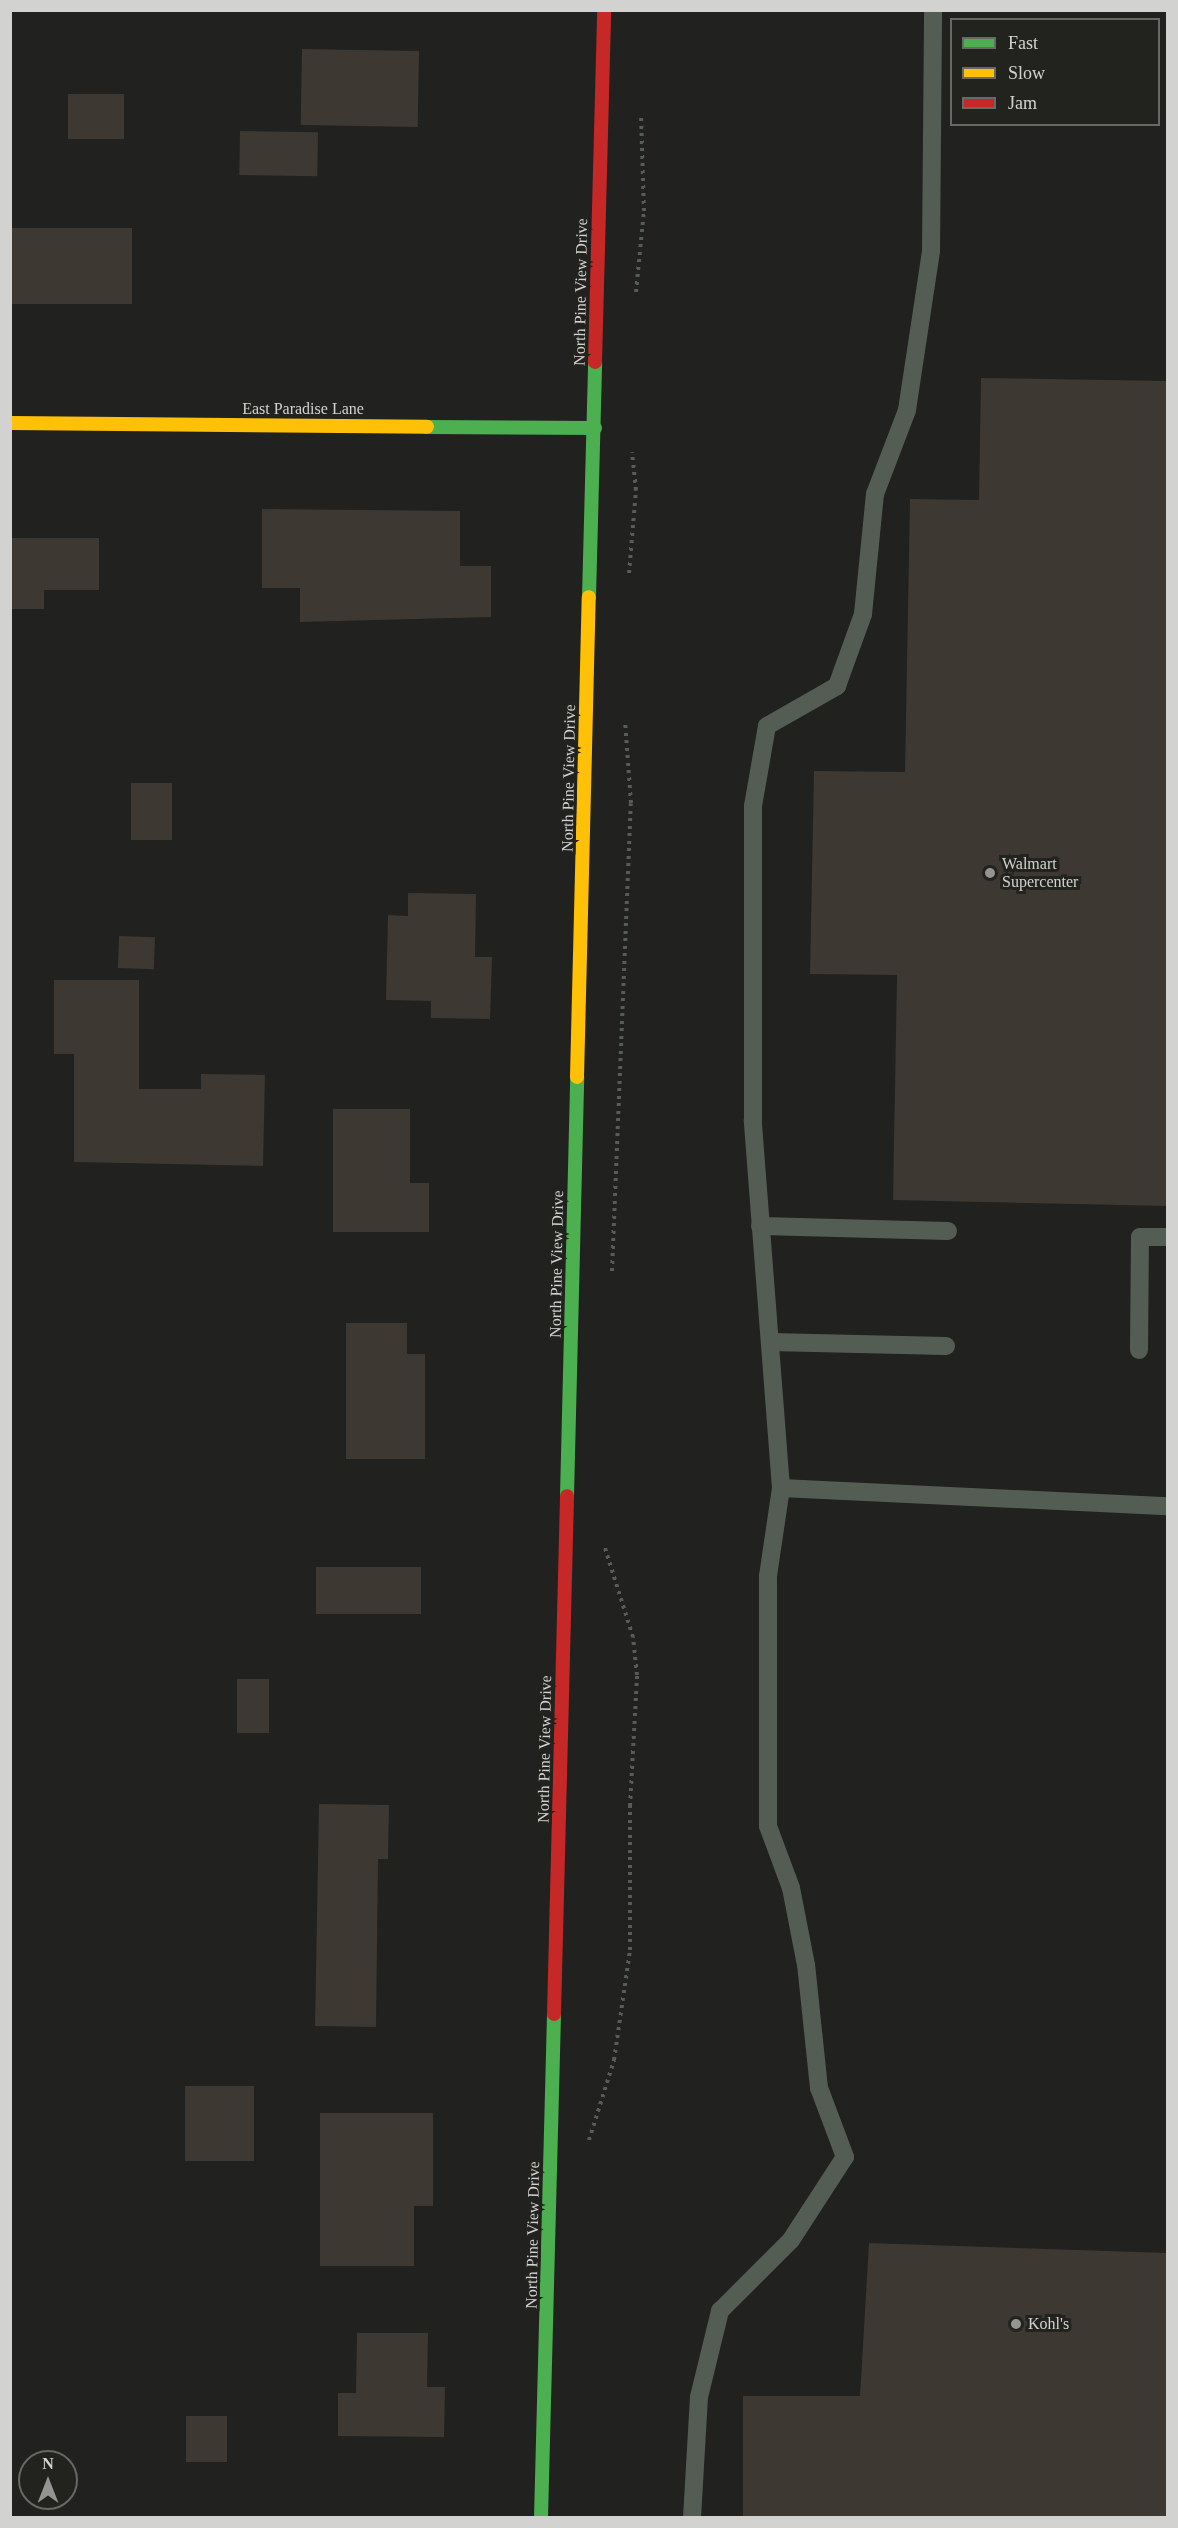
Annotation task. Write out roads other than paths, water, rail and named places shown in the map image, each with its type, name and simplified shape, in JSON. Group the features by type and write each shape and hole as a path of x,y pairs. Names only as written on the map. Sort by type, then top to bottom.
{"street":[{"name":"North Pine View Drive","path":"541,2517 604,10"},
{"name":"East Paradise Lane","path":"10,423 595,428"}],"lane":[{"path":"692,2517 699,2397 720,2311 791,2240 845,2157 819,2088 804,1954 791,1888 768,1826 768,1576 781,1488 753,1120 753,806 767,726 837,686 863,614 875,494 906,410 931,251 933,10"},
{"path":"760,1226 948,1231"},
{"path":"1139,1350 1140,1237 1167,1237"},
{"path":"770,1342 946,1346"},
{"path":"781,1488 1167,1506"}],"place":[{"name":"Walmart Supercenter","path":"990,873"},
{"name":"Kohl's","path":"1016,2324"}]}
